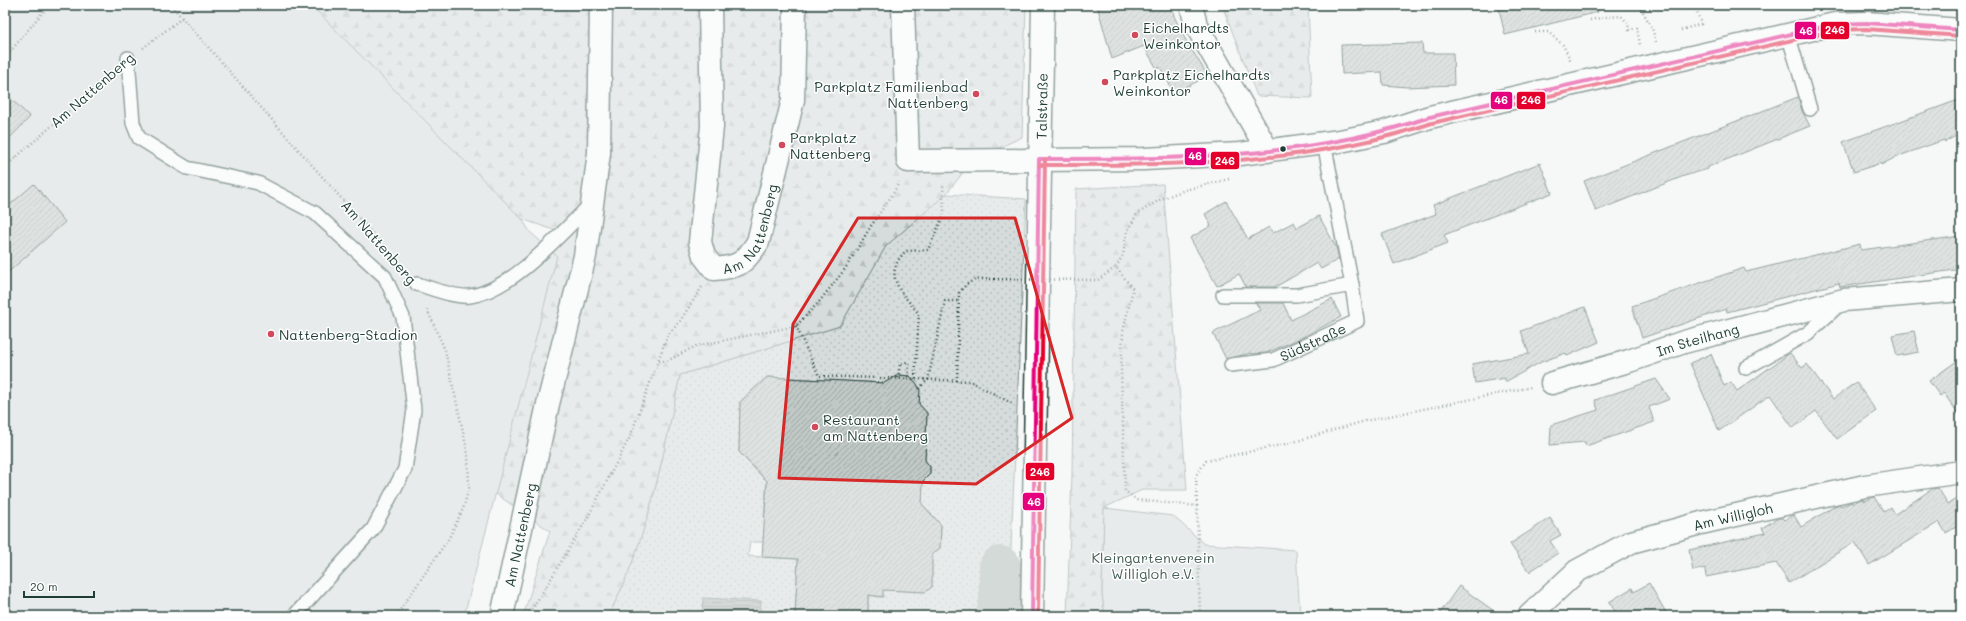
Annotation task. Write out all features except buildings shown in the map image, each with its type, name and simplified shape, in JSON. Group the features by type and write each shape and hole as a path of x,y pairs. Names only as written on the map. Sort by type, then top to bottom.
{"street":[{"name":"Am Nattenberg","path":"502,616 548,404 585,256 598,153 601,5"},
{"name":"Am Nattenberg","path":"710,5 712,127 700,242 704,256 714,269 728,268 747,260 758,242 793,100 795,5"},
{"path":"903,5 908,161 1144,159 1268,151 1384,132 1430,117 1834,24 1866,23 1961,30"},
{"name":"Talstraße","path":"1032,616 1039,159 1044,5"},
{"path":"1192,5 1196,25 1268,151"},
{"name":"Im Steilhang","path":"1552,383 1629,361 1684,342 1844,300 1961,290"},
{"name":"Am Willigloh","path":"1528,616 1577,571 1631,542 1701,522 1865,486 1961,472"}],"lane":[{"path":"1788,34 1810,109"},
{"path":"128,58 133,123 139,138 187,168 258,183 315,213 386,277 403,317 414,410 405,469 373,529 294,616"},
{"name":"Südstraße","path":"1231,365 1273,360 1357,321 1352,285 1324,143"},
{"path":"416,284 444,292 469,296 494,288 516,275 593,202"},
{"path":"1223,295 1297,296 1352,285"},
{"path":"1746,368 1808,333 1844,300"}],"path":[{"path":"5,58 42,12 51,5"},
{"name":"Am Nattenberg","path":"171,5 416,284 445,350 468,454 469,488 464,509 449,538 396,616"},
{"path":"1639,5 1652,28 1654,65"},
{"path":"1681,30 1701,24 1695,5"},
{"path":"1590,20 1606,16 1621,16 1628,23 1629,30 1637,28 1654,65"},
{"name":"Am Nattenberg","path":"5,167 128,58 182,18"},
{"path":"1535,32 1548,32 1562,45 1572,62 1576,83"},
{"path":"658,361 667,361 696,346 796,326 819,302 845,269 894,192 908,161"},
{"path":"915,379 919,314 900,291 894,278 894,268 906,251 928,250 936,234 944,214 945,161"},
{"path":"957,381 958,302 959,293 967,283 982,279 1098,280 1116,267 1123,255 1127,232 1137,214 1161,199 1185,190 1231,179"},
{"path":"1116,267 1133,289 1123,332 1120,368 1125,491 1137,500 1197,506"},
{"path":"526,616 546,588 588,517 630,437 666,336 680,321 714,269"},
{"path":"919,388 928,380 945,301 958,302"},
{"path":"796,326 819,376 898,378 932,381 970,381 1036,416"},
{"path":"898,378 900,364 906,362 909,364 908,379"},
{"path":"1200,616 1196,475 1206,461 1290,443 1366,421 1552,383"}],"highlighted area":[{"path":"858,218 1015,218 1072,418 976,484 779,478 793,324"}],"green space":[{"name":"Nattenberg-Stadion","path":"5,5 311,5 522,219 530,232 557,256 464,616 5,616"},
{"path":"203,5 1026,5 1022,137 973,160 946,194 886,246 840,326 680,375 653,498 634,558 608,616 523,616 550,531 496,494 478,484 457,363 562,233 522,219"},
{"path":"1222,5 1308,5 1312,98 1257,96"},
{"path":"1163,184 1187,490 1142,490 1104,508 1102,594 1105,616 1067,616 1072,474 1076,189"},
{"path":"946,194 1026,199 1008,616 868,616 868,595 882,597 885,541 918,552 932,554 940,548 941,525 922,504 923,479 930,474 930,467 925,461 927,413 919,404 919,391 916,383 910,376 898,375 884,383 767,377 740,402 739,452 763,478 767,479 764,517 777,518 776,542 750,542 748,556 798,559 795,616 608,616 634,558 653,498 680,375 840,326 886,246"},
{"name":"Kleingartenverein Willigloh e.V.","path":"1104,508 1173,516 1204,544 1296,550 1300,616 1105,616 1102,594"}],"shaded area":[{"path":"703,598 761,601 760,616 702,616"}],"waterway":[{"path":"997,616 1000,599 1000,567"}],"transit line":[{"name":"46","path":"1039,159 1187,157 1285,149 1334,142 1382,131 1430,117 1835,24 1866,23 1961,30"},
{"name":"246","path":"1039,165 1188,163 1287,155 1336,148 1384,137 1432,123 1836,30 1866,29 1961,36"},
{"name":"46","path":"1032,616 1039,159"},
{"name":"246","path":"1038,616 1045,159"}],"place":[{"name":"Eichelhardts Weinkontor","path":"1135,35"},
{"name":"Parkplatz Eichelhardts Weinkontor","path":"1105,82"},
{"name":"Parkplatz Familienbad Nattenberg","path":"976,94"},
{"name":"Parkplatz Nattenberg","path":"782,145"},
{"name":"Nattenberg-Stadion","path":"271,334"},
{"name":"Restaurant am Nattenberg","path":"815,427"}]}
